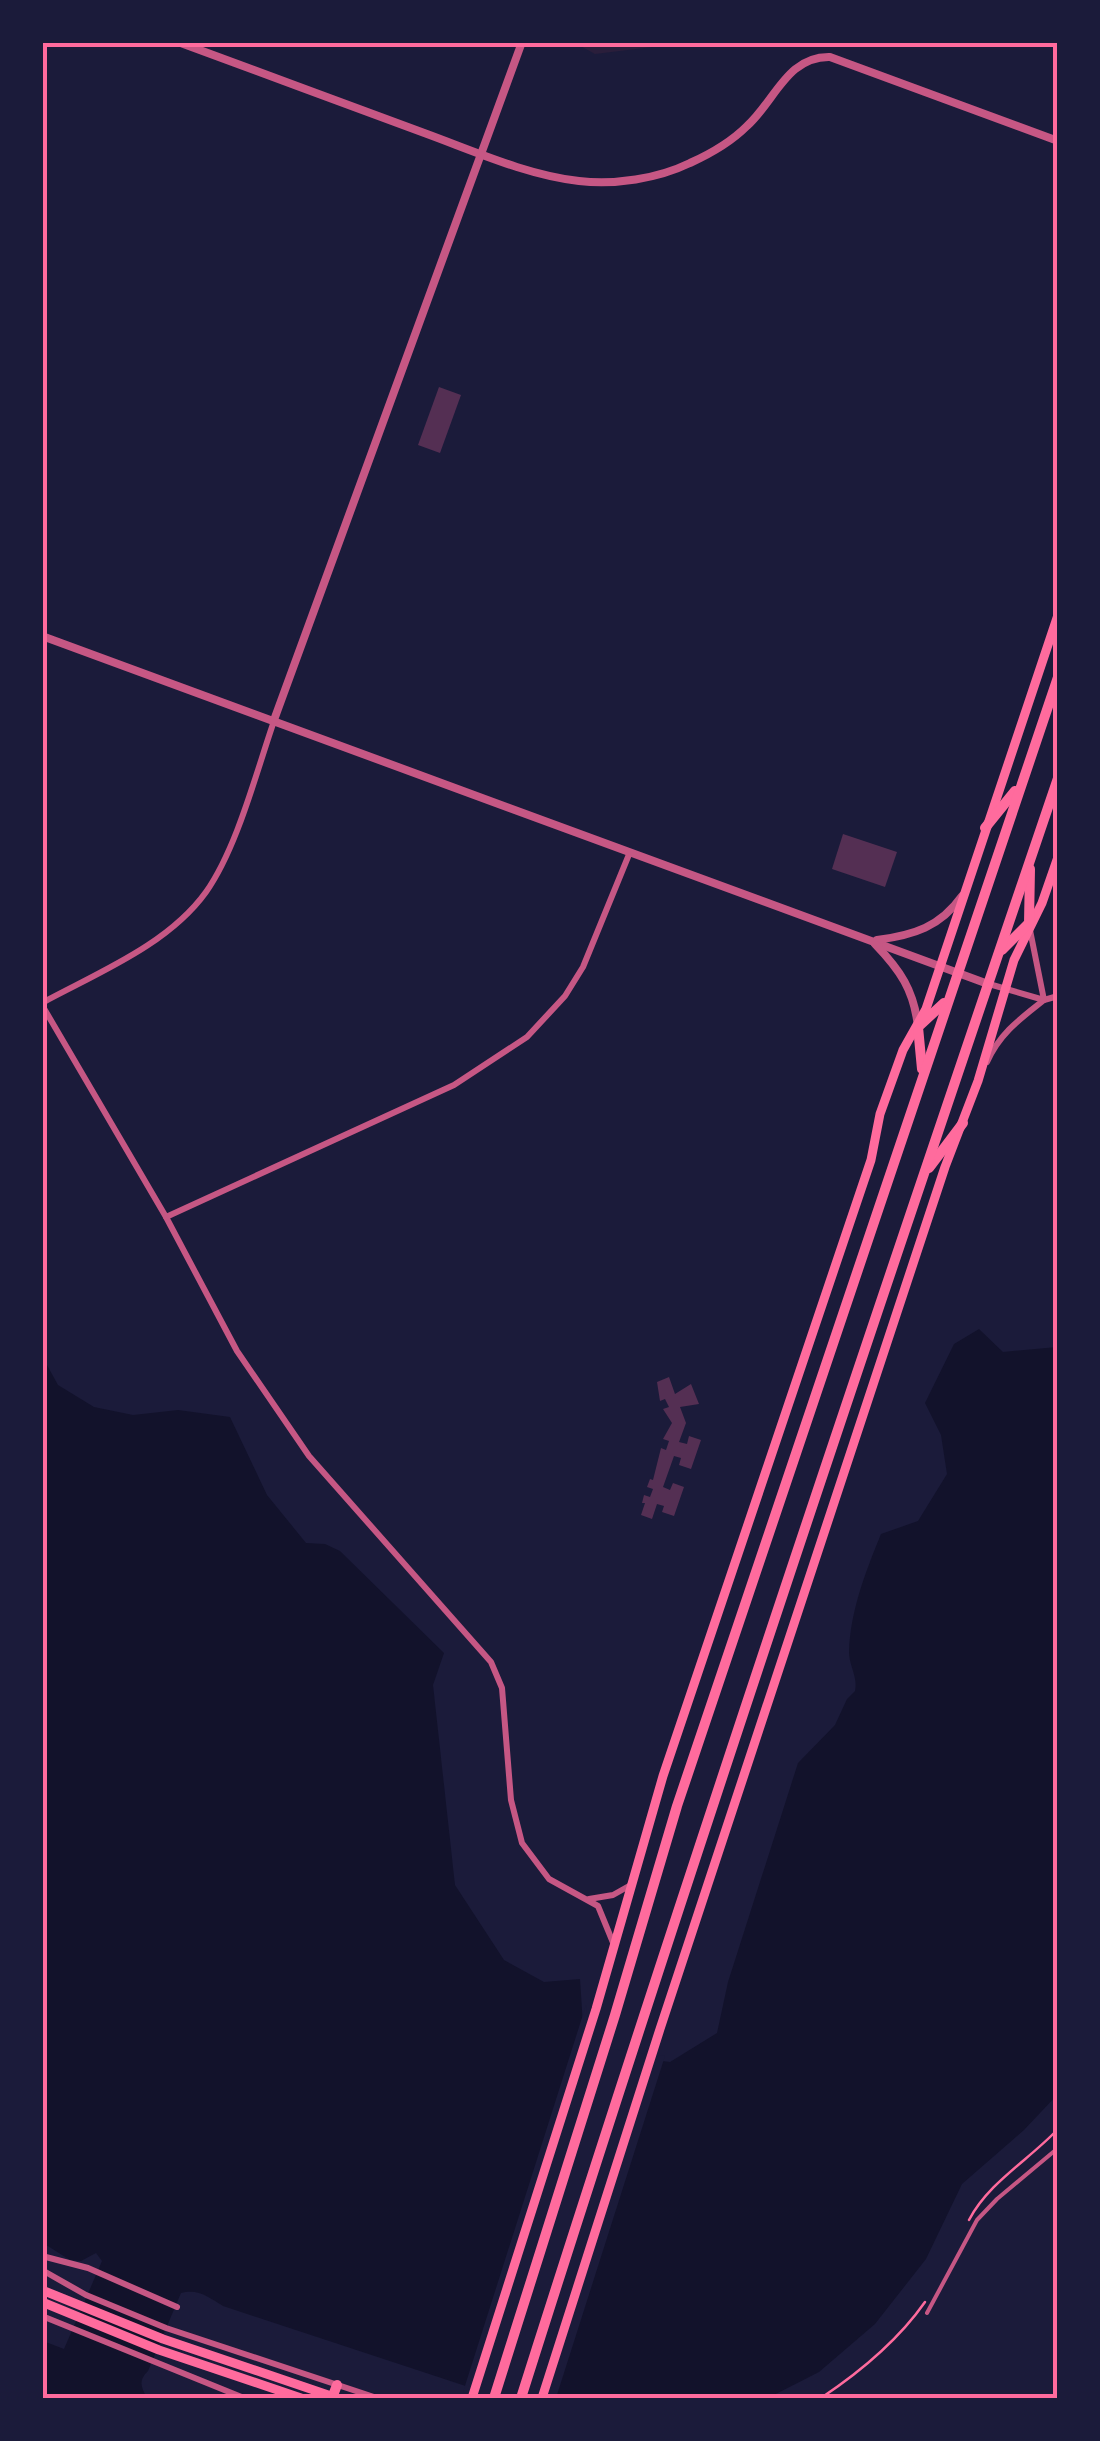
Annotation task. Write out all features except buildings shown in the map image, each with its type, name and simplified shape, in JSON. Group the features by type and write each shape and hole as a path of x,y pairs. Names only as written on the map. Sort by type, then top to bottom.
{"highway":[{"path":"494,2398 677,1806 1058,677"},
{"path":"521,2398 640,2022 1058,778"},
{"path":"986,828 1022,782"},
{"path":"998,954 1029,924 1030,858"},
{"path":"922,1075 918,1027 948,1000"},
{"path":"922,1176 963,1123"}],"main road":[{"path":"472,2398 596,2008 663,1776 872,1160 880,1114 903,1050 918,1027 1058,615"},
{"path":"542,2398 945,1167 978,1081 1004,988 1058,857"},
{"path":"42,2290 78,2311"},
{"path":"42,2302 78,2311 301,2398"},
{"path":"161,2344 335,2395"}],"street":[{"path":"178,42 481,154 542,174 580,181 617,182 687,165 748,126 796,66 818,57 830,57 1058,141"},
{"path":"522,42 224,863 205,894 150,943 42,1004 166,1217 237,1351 309,1456 491,1662 502,1688 513,1810 522,1843 549,1878 588,1899 603,1914 615,1946"},
{"path":"42,636 988,984 1044,1000"},
{"path":"166,1217 454,1085 527,1036 565,996 583,967 630,850"},
{"path":"872,941 908,936 934,925 949,914 963,895"},
{"path":"1029,924 1030,946 1044,1000"},
{"path":"872,941 902,972 912,992 918,1027"},
{"path":"978,1081 995,1044 1009,1027 1044,1000 1058,996"},
{"path":"588,1899 613,1895 631,1885"},
{"path":"926,2313 978,2220 1058,2148"},
{"path":"42,2256 88,2268 178,2307"},
{"path":"62,2263 63,2281"},
{"path":"42,2270 86,2296 335,2395 377,2398"},
{"path":"42,2316 244,2398"}],"path":[{"path":"964,2231 980,2200 1058,2129"},
{"path":"821,2398 860,2372 895,2338 927,2298"}],"shaded area":[{"path":"575,43 667,43 595,54"},
{"path":"979,1329 1003,1352 1057,1347 1057,2095 962,2184 926,2259 875,2324 819,2372 768,2398 502,2398 187,2292 181,2293 143,2378 147,2398 43,2398 43,2341 64,2349 102,2261 96,2253 81,2261 70,2260 43,2243 42,1356 58,1385 94,1407 133,1415 178,1410 230,1417 267,1495 306,1543 325,1544 340,1551 444,1653 433,1685 455,1885 504,1960 544,1982 580,1979 583,2025 600,2053 670,2062 717,2033 728,1982 798,1763 835,1725 855,1691 849,1652 852,1621 881,1534 918,1521 947,1474 941,1435 925,1403 954,1344"}],"pier":[{"path":"586,2005 588,2023 603,2048 665,2056 556,2398 484,2398 463,2392"}]}
